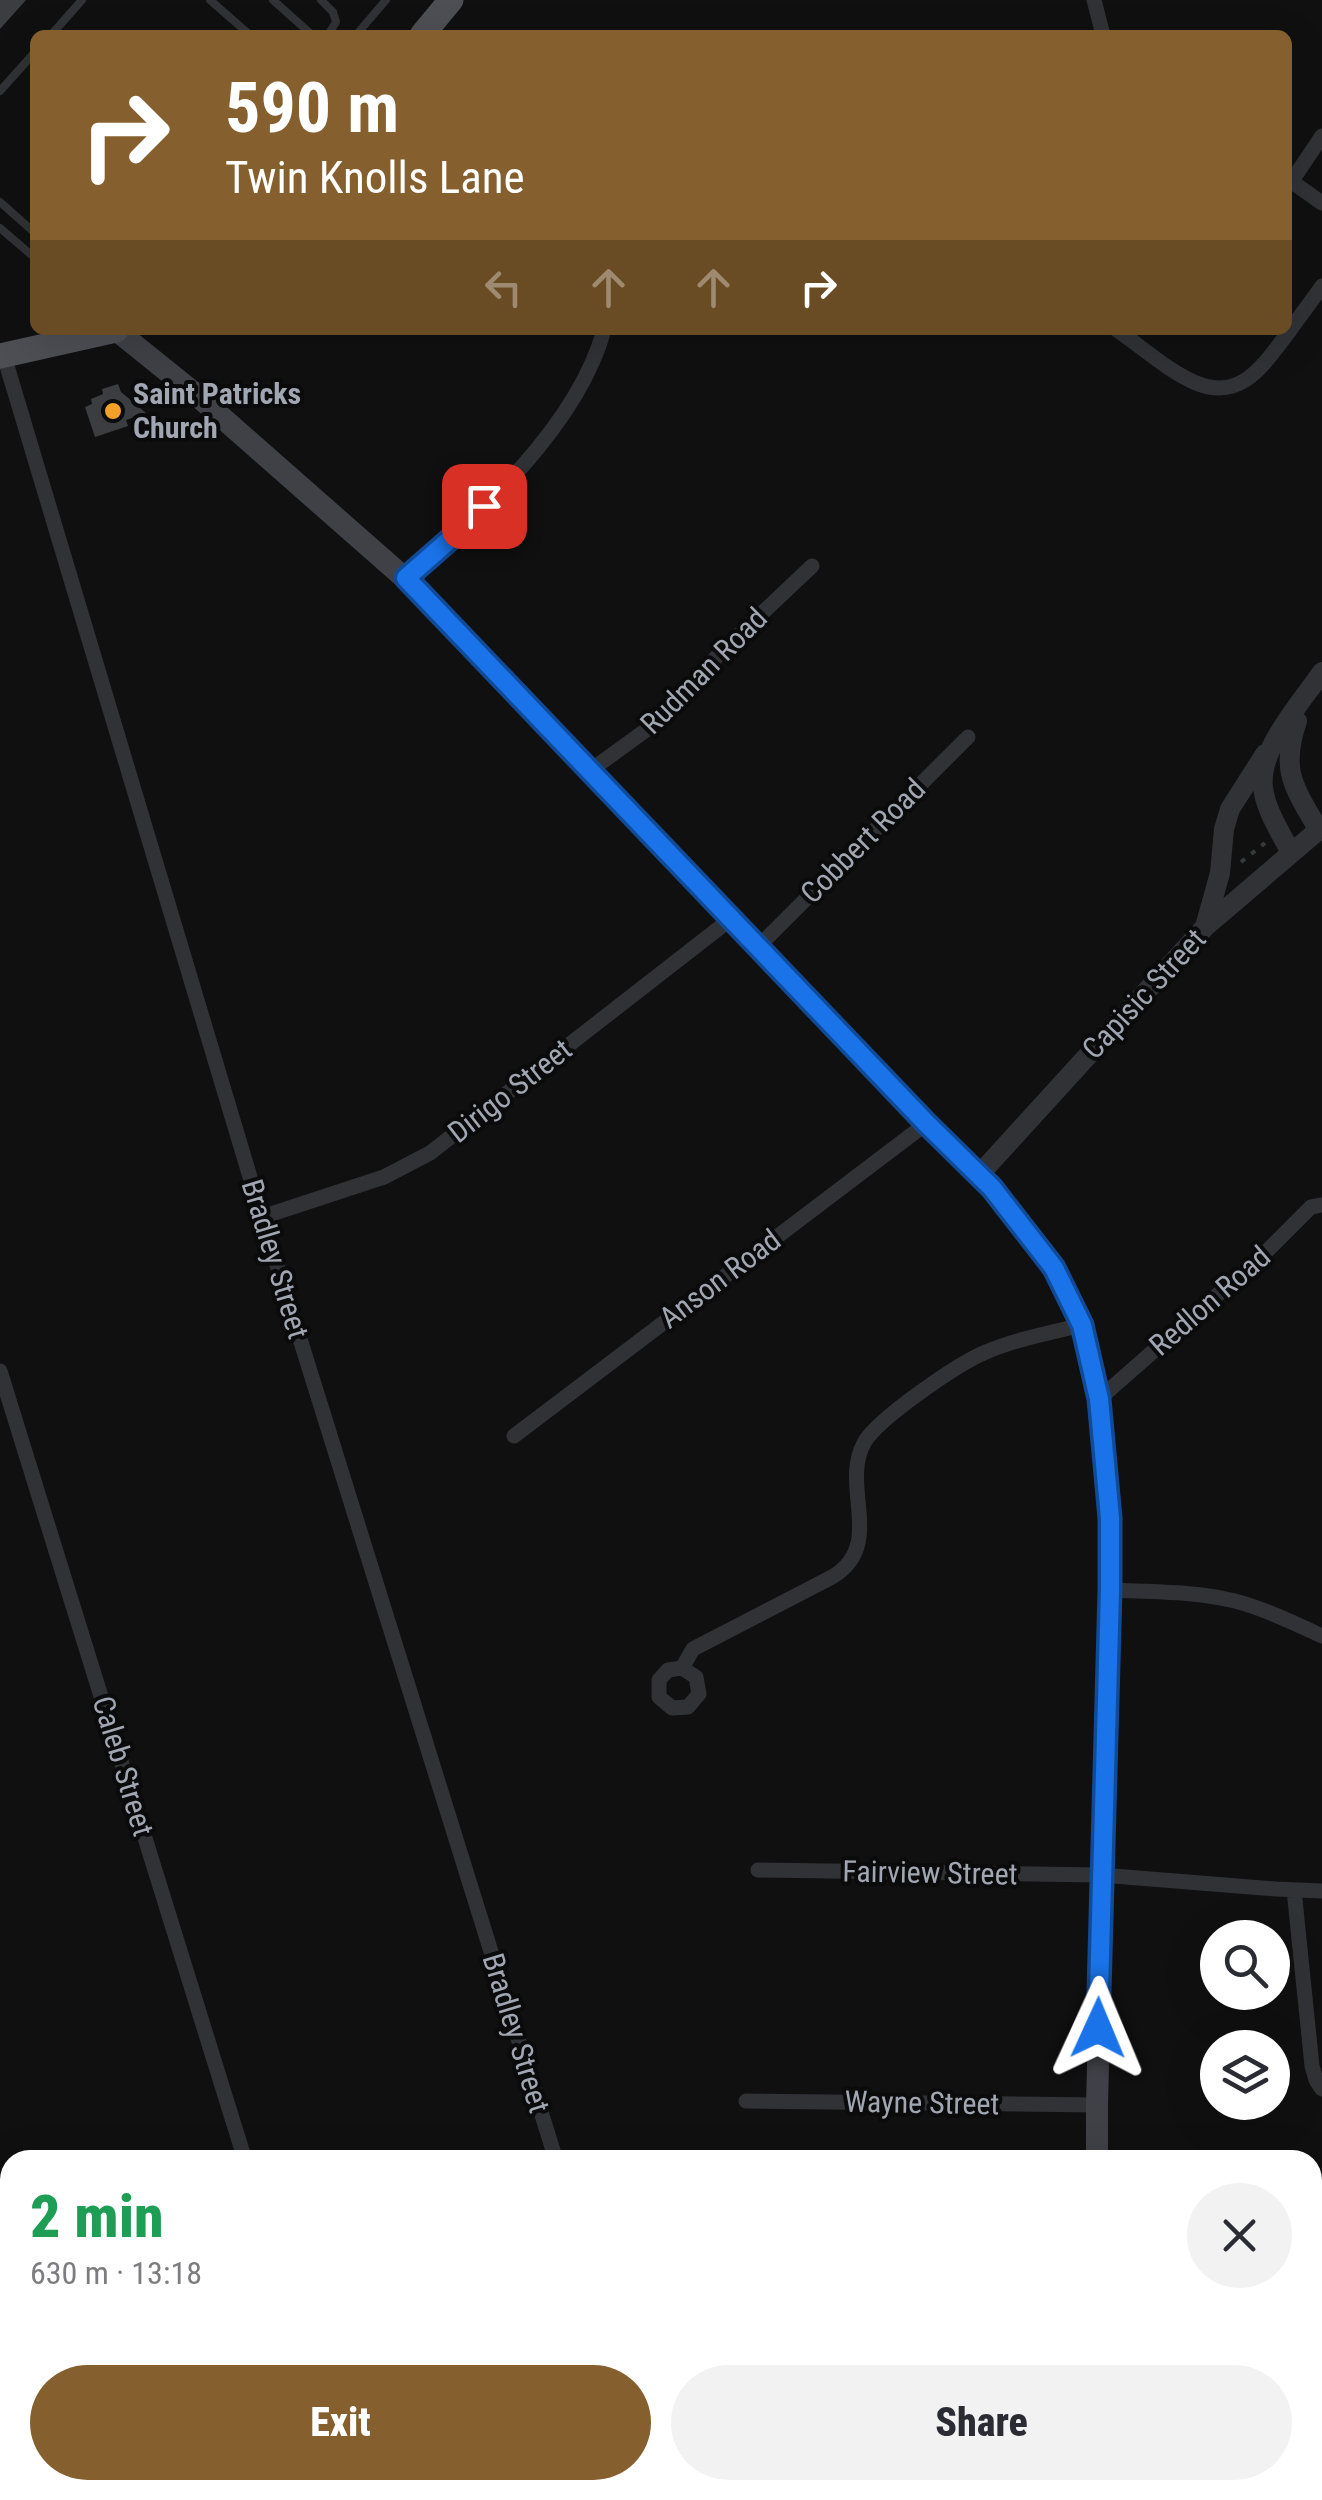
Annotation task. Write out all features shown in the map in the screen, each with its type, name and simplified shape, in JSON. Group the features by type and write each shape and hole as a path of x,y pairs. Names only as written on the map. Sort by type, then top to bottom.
{"main road":[{"path":"426,30 452,0"},
{"path":"2,356 94,335"},
{"path":"122,335 406,578 979,1175 1054,1268 1082,1325 1099,1399 1110,1518 1097,2150"}],"street":[{"path":"1094,0 1102,30"},
{"path":"1292,176 1322,136"},
{"path":"1292,182 1322,203"},
{"path":"1292,327 1322,286"},
{"path":"406,578 464,527 556,424 576,396 603,335"},
{"path":"1124,335 1195,382 1221,388 1254,375 1286,335"},
{"name":"Bradley Street","path":"2,356 262,1217 553,2150"},
{"name":"Rudman Road","path":"591,770 653,725 723,650 812,566"},
{"path":"1205,927 1220,873 1230,809 1322,672"},
{"path":"1306,696 1288,757 1296,789 1321,830"},
{"name":"Cobbert Road","path":"759,946 968,736"},
{"path":"1272,744 1264,767 1263,788 1291,853"},
{"name":"Capisic Street","path":"979,1175 1205,927 1321,830"},
{"name":"Dirigo Street","path":"262,1217 384,1177 430,1153 732,918"},
{"name":"Anson Road","path":"514,1436 926,1123"},
{"name":"Redlon Road","path":"1099,1399 1266,1254 1311,1208 1322,1205"},
{"path":"682,1668 689,1652 696,1647 844,1568 860,1540 857,1460 878,1426 980,1354 1082,1325"},
{"name":"Caleb Street","path":"0,1371 243,2150"},
{"path":"1110,1590 1198,1594 1236,1602 1273,1613 1322,1636"},
{"name":"Fairview Street","path":"758,1870 1101,1876 1322,1890"},
{"path":"1294,1890 1312,2066 1322,2089"},
{"name":"Wayne Street","path":"746,2101 1096,2104"}],"lane":[{"path":"55,30 82,0"},
{"path":"210,0 244,30"},
{"path":"274,0 307,30"},
{"path":"321,0 333,12 336,22 331,30"},
{"path":"360,30 386,0"},
{"path":"0,91 30,58"},
{"path":"0,202 30,229"},
{"path":"0,228 30,254"}],"path":[{"path":"1230,871 1272,836"}],"building":[{"path":"0,0 26,0 0,29"},
{"name":"Saint Patricks Church","path":"118,384 121,392 146,413 126,420 128,426 95,437 85,407 103,394 102,389"}],"place":[{"name":"Saint Patricks Church","path":"113,411"}],"route":[{"path":"484,506 406,578 992,1188 1054,1268 1082,1325 1099,1399 1110,1518 1098,2028"}]}
